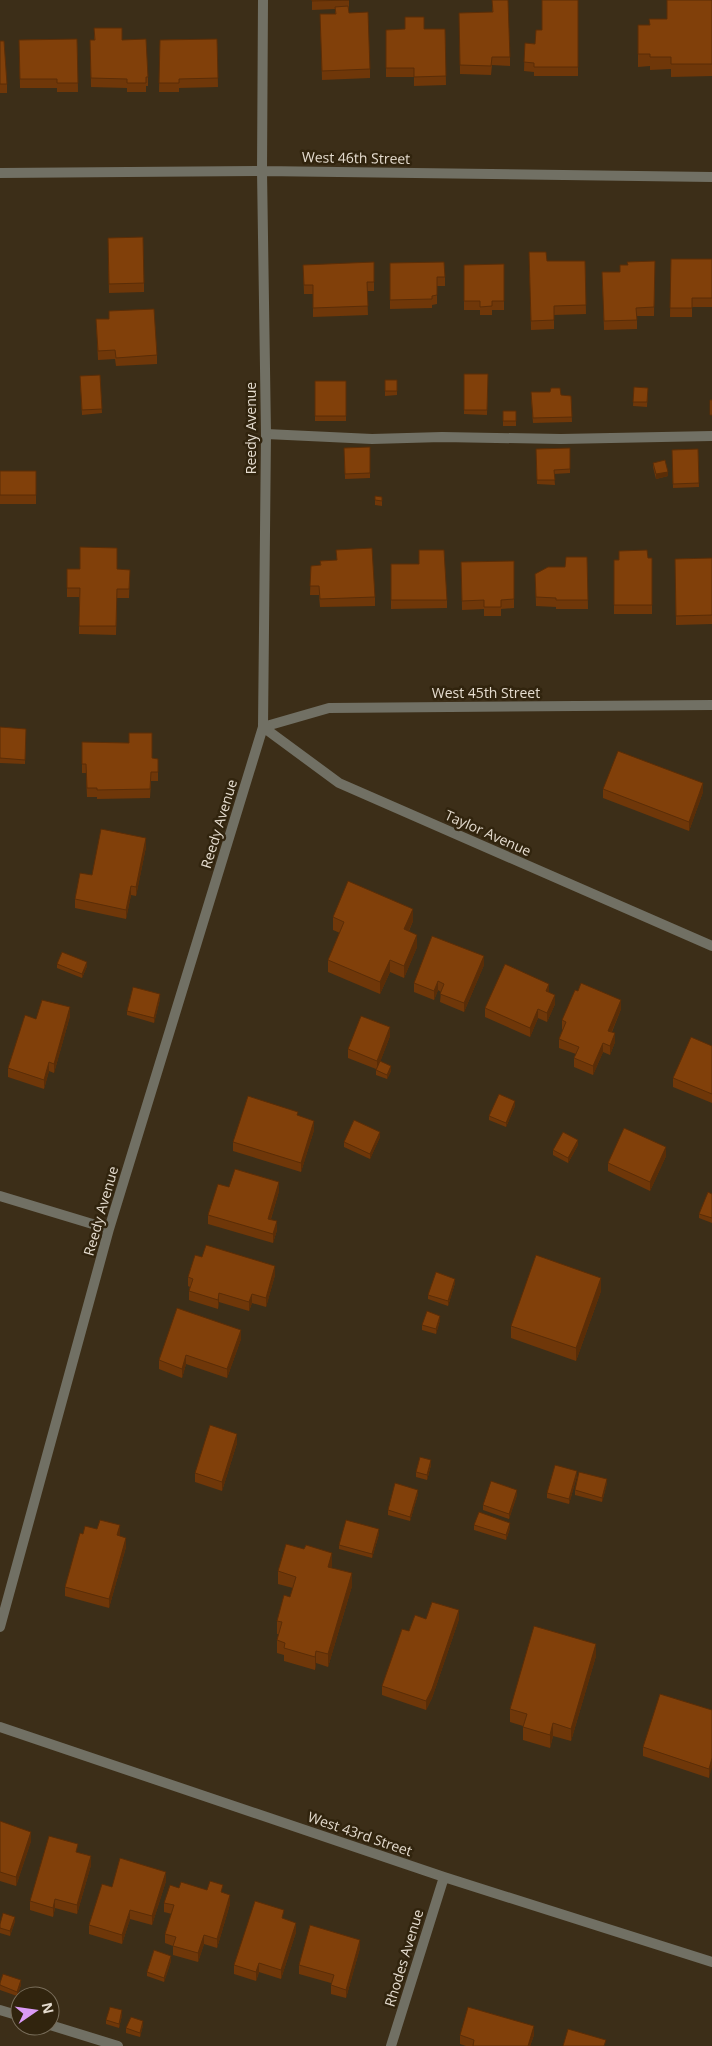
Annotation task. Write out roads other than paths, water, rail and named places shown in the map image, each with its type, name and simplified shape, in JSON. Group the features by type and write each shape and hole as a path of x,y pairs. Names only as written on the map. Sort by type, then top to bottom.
{"street":[{"name":"Reedy Avenue","path":"0,1628 109,1229 263,727 266,434 262,171 263,0"},
{"name":"West 46th Street","path":"0,173 262,171 712,176"},
{"path":"266,434 372,439 442,437 561,439 712,436"},
{"name":"West 45th Street","path":"263,727 329,708 712,705"},
{"name":"Taylor Avenue","path":"263,727 339,783 712,946"},
{"path":"0,1196 109,1229"},
{"name":"West 43rd Street","path":"0,1727 444,1877 712,1962"},
{"name":"Rhodes Avenue","path":"391,2046 444,1877"},
{"path":"60,2028 118,2046"}]}
